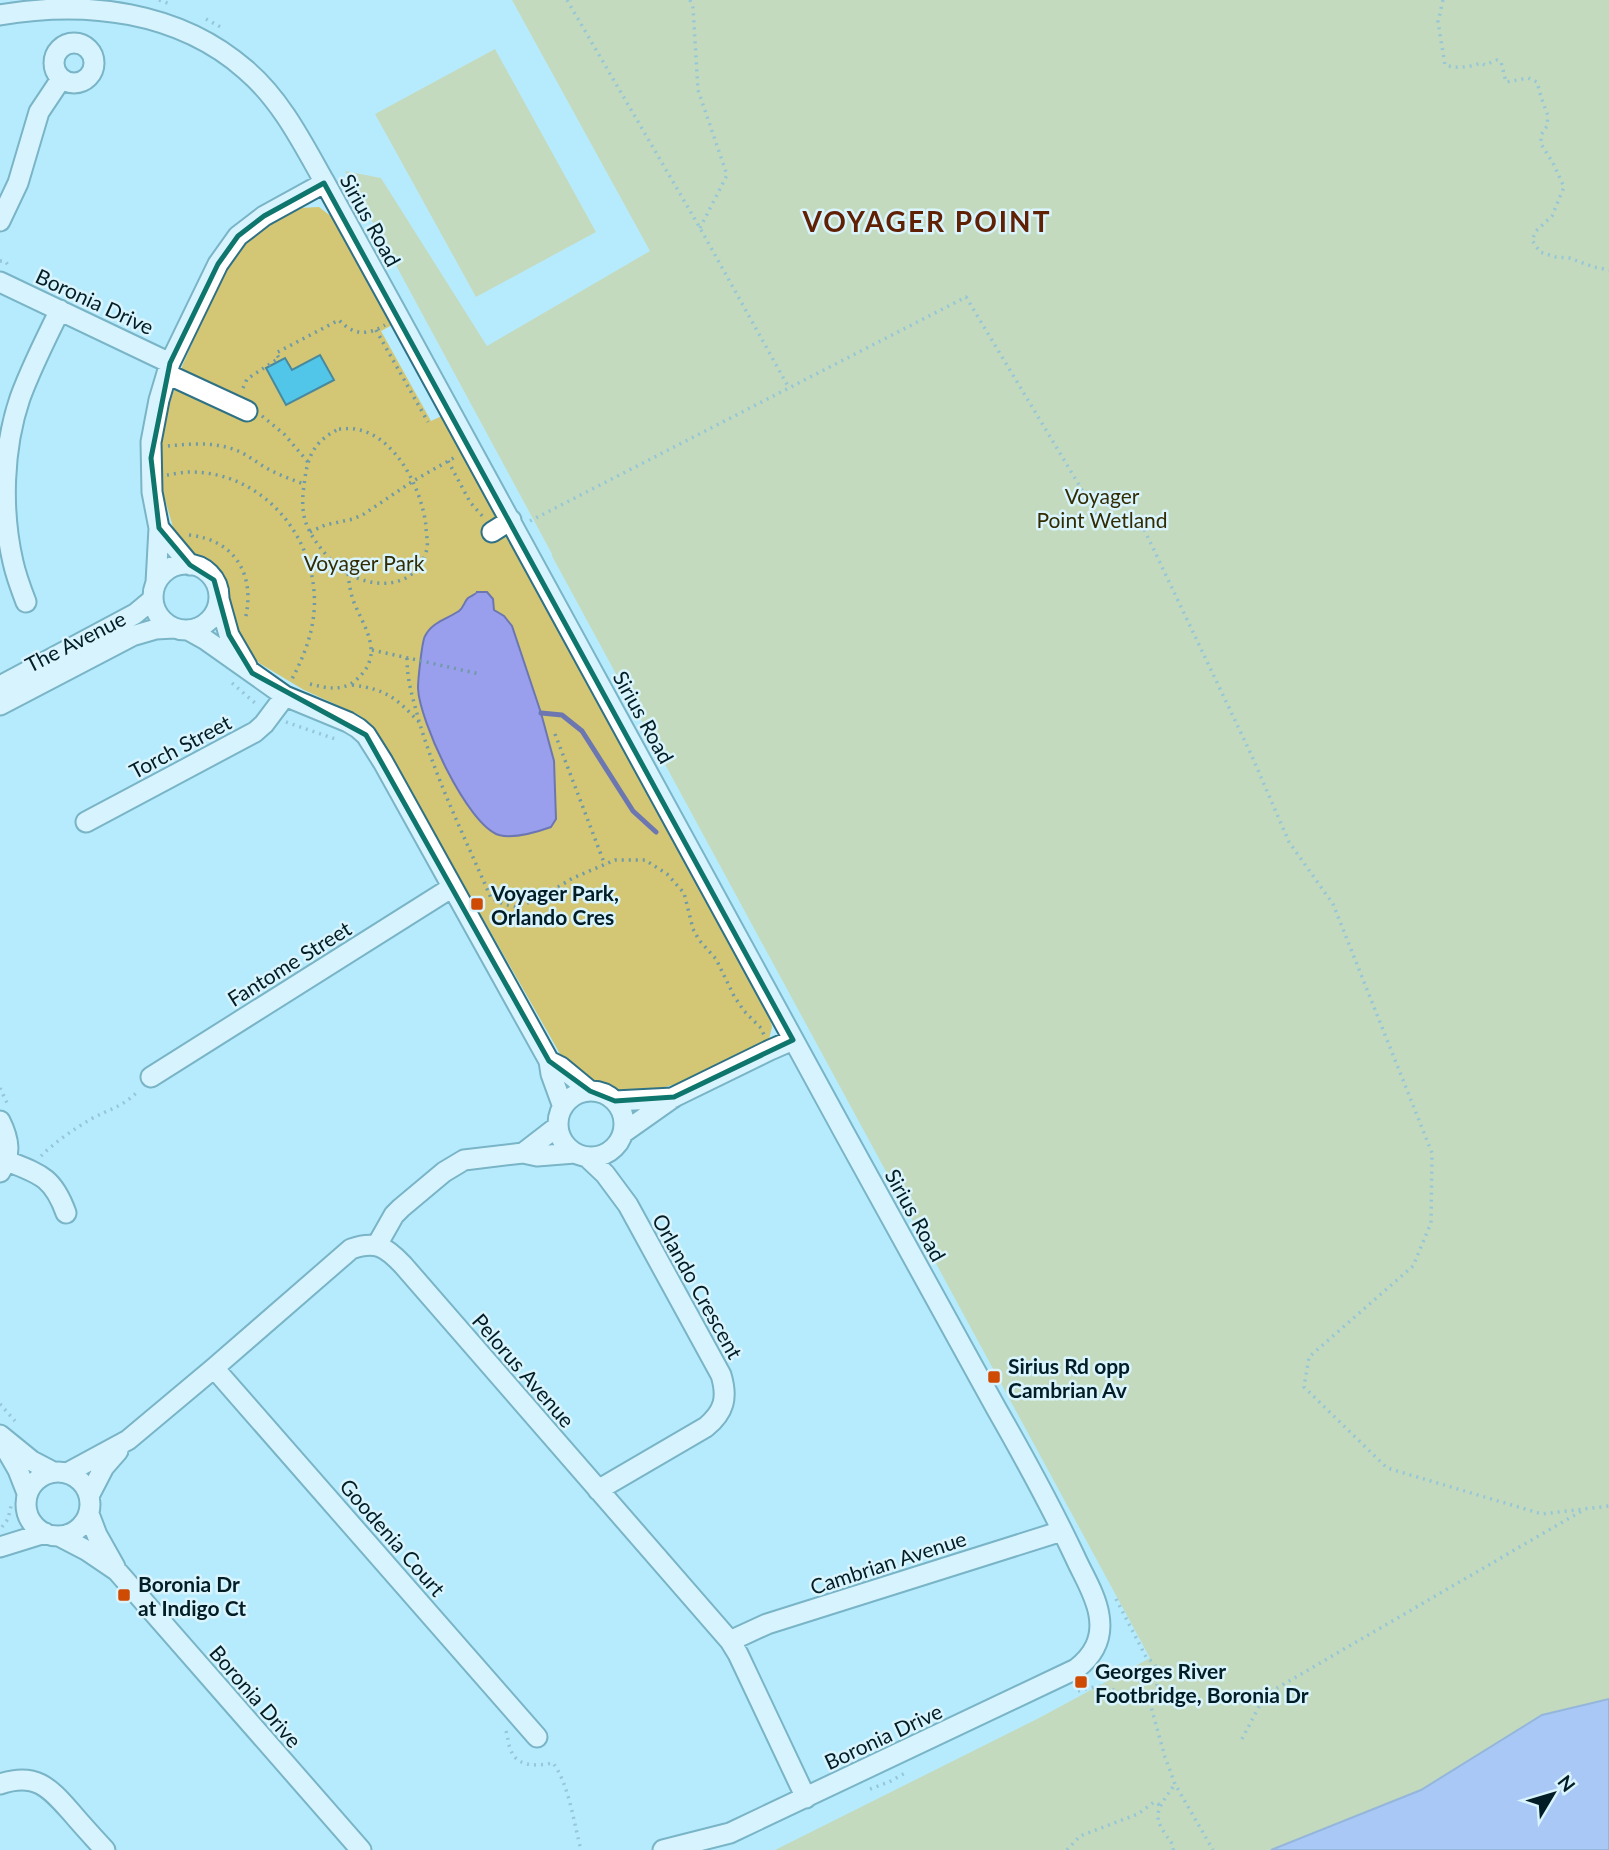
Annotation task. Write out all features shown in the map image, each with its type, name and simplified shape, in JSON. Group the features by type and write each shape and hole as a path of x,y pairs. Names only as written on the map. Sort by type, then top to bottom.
{"street":[{"name":"Sirius Road","path":"0,15 47,6 90,5 151,17 205,39 252,75 278,103 471,448 503,528 793,1041 1046,1497 1097,1605 1101,1632"},
{"path":"0,221 18,183 39,112 61,79"},
{"path":"324,183 264,216 238,236 218,264 169,369 159,400 151,442 153,500 159,528 155,609 160,617 252,673 348,722 366,735 549,1061 563,1107"},
{"name":"Boronia Drive","path":"6,275 60,310 241,408"},
{"path":"26,603 10,546 6,501 7,459 20,398 60,310"},
{"path":"159,528 190,565"},
{"path":"155,591 162,575 170,568 180,565 200,567 211,576 218,590 229,635 252,673"},
{"name":"The Avenue","path":"0,686 135,614 155,591"},
{"path":"181,629 197,628 208,621 215,614 219,599"},
{"name":"The Avenue","path":"0,705 132,636 156,629 181,629"},
{"name":"Torch Street","path":"86,822 255,732 264,724 286,690"},
{"name":"Fantome Street","path":"151,1077 452,888"},
{"path":"0,1547 75,1532 83,1524 104,1467 128,1440 351,1249 362,1245 377,1245 401,1208 453,1166 474,1158 523,1153 537,1156 601,1156 674,1097 793,1041"},
{"path":"549,1061 561,1067 590,1091"},
{"path":"581,1155 563,1142 558,1126 563,1107 573,1096 590,1091 606,1094 615,1101 623,1113 625,1123 620,1140"},
{"path":"615,1101 674,1097"},
{"path":"0,1121 6,1134 9,1154 4,1166 36,1172 45,1178 60,1197 66,1213"},
{"path":"523,1153 558,1126"},
{"name":"Orlando Crescent","path":"620,1140 618,1170 628,1205"},
{"name":"Orlando Crescent","path":"581,1155 605,1174 628,1205 721,1375 724,1387 722,1409 715,1420 598,1490"},
{"name":"Pelorus Avenue","path":"377,1245 394,1256 730,1642 806,1798"},
{"name":"Goodenia Court","path":"214,1368 537,1737"},
{"path":"0,1436 32,1461 79,1480 85,1487 89,1505"},
{"path":"0,1436 18,1470 12,1519"},
{"path":"12,1519 35,1481 43,1475 60,1472 128,1440"},
{"name":"Boronia Drive","path":"89,1505 93,1526 117,1571 361,1850"},
{"path":"12,1519 52,1535"},
{"name":"Cambrian Avenue","path":"730,1642 767,1624 1062,1531"},
{"name":"Boronia Drive","path":"52,1535 86,1550 117,1571"},
{"name":"Boronia Drive","path":"663,1850 730,1833 1076,1669 1093,1653 1101,1632"},
{"path":"0,1784 18,1779 43,1784 104,1850"}],"path":[{"path":"567,0 700,228 789,388"},
{"path":"690,0 693,8 698,90 727,175 700,228"},
{"path":"1443,0 1437,22 1445,65 1452,68 1481,63 1485,65 1497,60 1501,62 1506,82 1528,78 1537,82 1548,116 1547,126 1541,135 1541,144 1564,187 1552,216 1536,231 1532,240 1540,252 1609,270"},
{"path":"0,261 5,261 6,275"},
{"path":"448,460 470,502 503,528 789,388 965,298 1102,523 1143,527 1251,754 1289,842 1333,904 1432,1153 1431,1223 1413,1266 1309,1357 1304,1387 1387,1468 1542,1514 1609,1506"},
{"path":"308,463 271,422 259,414 241,408 247,379 279,358 276,353 339,320 348,330 361,333 376,330 399,317"},
{"path":"376,330 428,422"},
{"path":"340,429 369,433 383,441 396,455 422,501 425,524 427,549 420,566 407,579 394,583 369,582 355,578 318,545 310,532 303,509 308,463 318,443 340,429"},
{"path":"164,447 198,444 230,448 252,457 284,477 304,484"},
{"path":"310,532 365,514 413,481 471,448"},
{"path":"152,477 187,471 209,473 233,480 262,495 289,523 307,559 314,586 314,612 307,647 286,690 339,689 366,670 372,650 370,638 353,599 348,573"},
{"path":"180,536 192,535 213,541 233,555 240,566 246,577 249,596 245,620 238,629"},
{"path":"372,650 480,674"},
{"path":"407,658 407,678 433,764 491,898 516,907 536,900 573,878 615,860 645,860 667,874 684,893 692,929 716,959 744,1011 761,1028 770,1050"},
{"path":"349,684 372,687 397,699 420,724"},
{"path":"555,734 605,864"},
{"path":"36,1172 41,1156 46,1151 87,1122 129,1101 151,1077"},
{"path":"0,1404 21,1428"},
{"path":"1242,1738 1265,1695 1586,1508"},
{"path":"1073,1692 1107,1687 1127,1699 1143,1699 1156,1689 1159,1671 1154,1662 1146,1657 1112,1593"},
{"path":"1139,1681 1149,1696 1175,1784 1213,1850"},
{"path":"867,1790 889,1782 915,1767"},
{"path":"1173,1850 1174,1846 1160,1827 1157,1815 1160,1805 1175,1784"},
{"path":"1067,1850 1080,1836 1138,1814 1154,1802 1160,1805"}],"highlighted area":[{"path":"324,183 793,1040 674,1097 615,1101 590,1091 549,1061 366,735 252,673 229,635 214,580 190,565 159,528 151,458 170,363 218,264 238,236 264,216"}],"green space":[{"name":"Voyager Point Wetland","path":"512,0 1609,0 1609,1699 1542,1715 1421,1790 1271,1850 775,1850 1039,1718 1150,1658 345,171 381,178 487,346 650,251"},
{"path":"495,49 596,232 476,297 375,114"},
{"name":"Voyager Park","path":"319,207 337,221 394,324 381,331 431,421 444,415 767,1007 772,1027 768,1043 709,1072 667,1087 645,1090 624,1090 597,1084 563,1059 379,736 359,715 304,690 259,663 240,641 222,578 217,570 186,552 177,541 162,489 162,426 183,364 227,269 246,241 271,222 300,208"}],"water":[{"path":"477,592 487,592 493,599 494,610 504,616 512,626 554,761 556,819 551,827 525,834 499,835 486,827 473,812 447,770 420,703 418,684 425,636 436,624 459,611 468,598"},
{"path":"1609,1699 1609,1850 1271,1850 1421,1790 1542,1715"}],"building":[{"path":"320,355 334,380 286,405 266,368 285,358 292,370"}],"waterway":[{"path":"541,713 562,715 582,731 633,811 656,832"}],"place":[{"name":"Voyager Park, Orlando Cres","path":"477,904"},
{"name":"Sirius Rd opp Cambrian Av","path":"994,1377"},
{"name":"Boronia Dr at Indigo Ct","path":"124,1595"},
{"name":"Georges River Footbridge, Boronia Dr","path":"1081,1682"}],"district":[{"name":"VOYAGER POINT","path":"927,221"}]}
